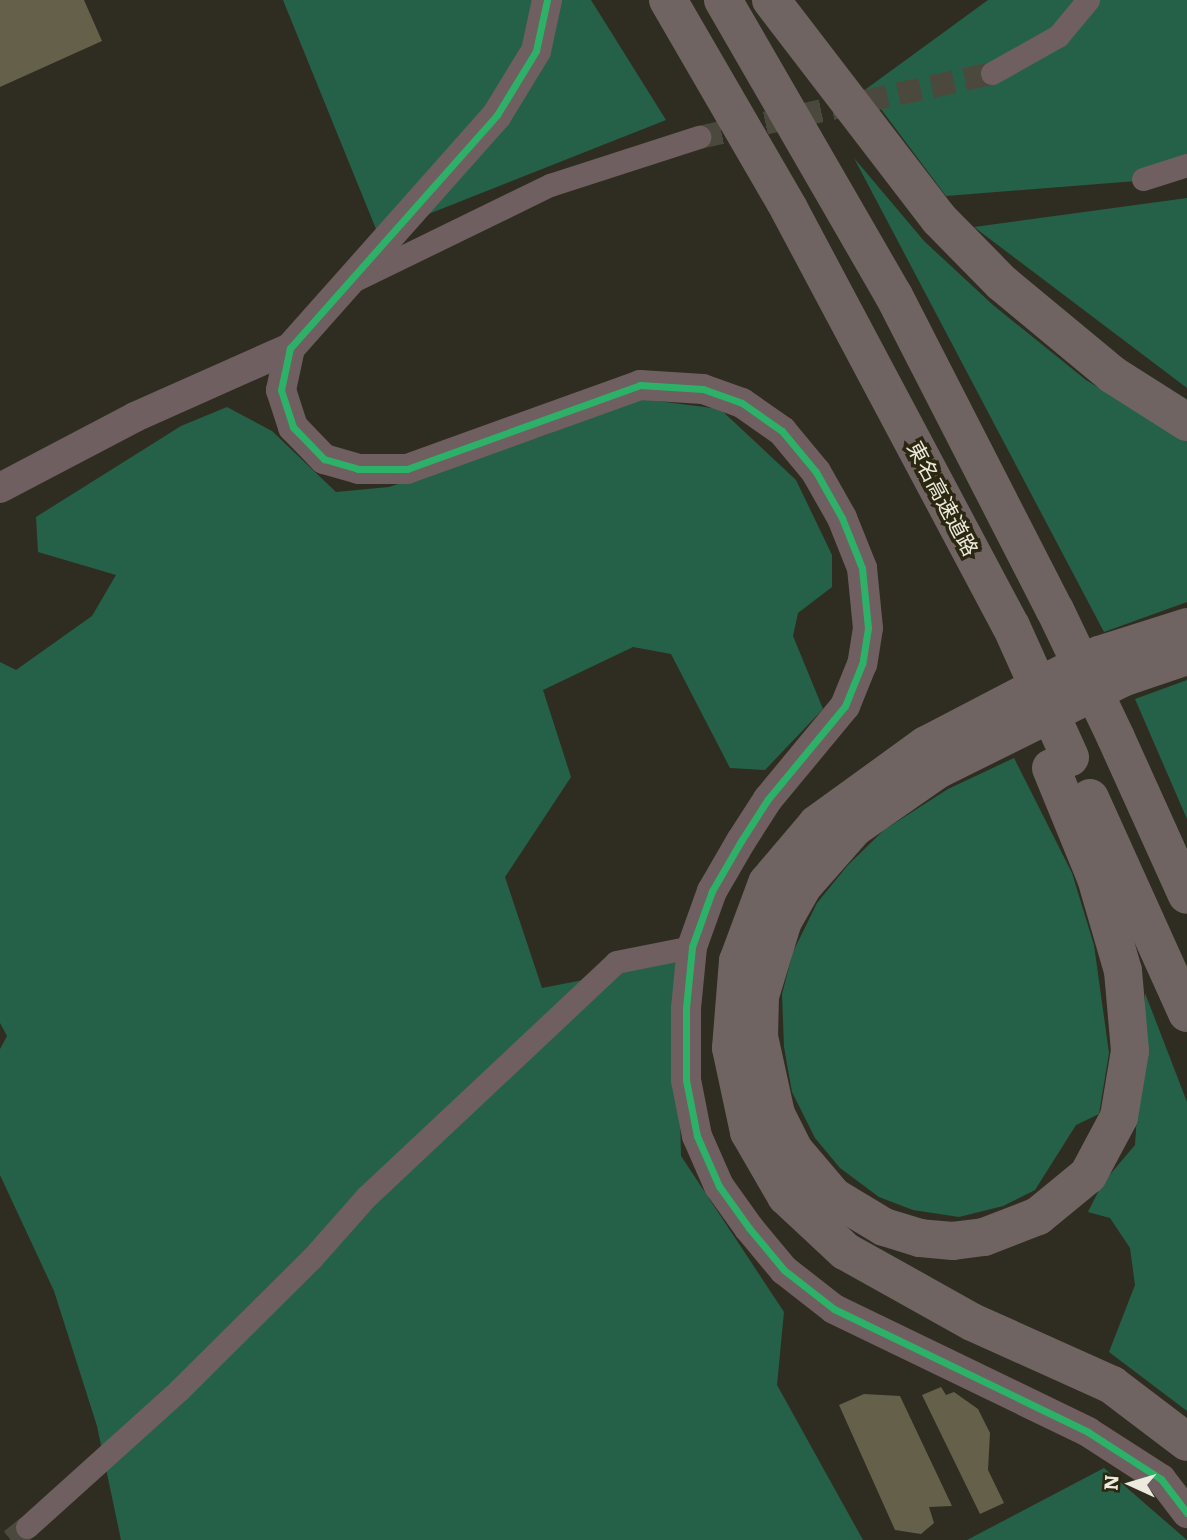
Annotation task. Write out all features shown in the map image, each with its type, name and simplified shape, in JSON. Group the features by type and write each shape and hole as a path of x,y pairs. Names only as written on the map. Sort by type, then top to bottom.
{"highway":[{"name":"東名高速道路","path":"668,0 789,209 1001,633 1060,762 1187,1013"},
{"path":"723,0 894,296 1055,610 1187,895"},
{"path":"771,0 930,208 1002,284 1112,374 1187,422"},
{"path":"1187,627 1099,655 926,745 817,824 767,883 738,961 731,1048 749,1132 786,1196 845,1251 972,1322 1112,1385 1187,1442"},
{"path":"1060,762 1123,971 1130,1051 1119,1117 1088,1175 1038,1216 984,1237 953,1241 920,1238 884,1227 834,1197 794,1150 776,1114 759,1037 760,996 783,920 803,886 854,828 937,770 1122,678 1187,656"}],"street":[{"path":"0,488 135,417 290,348 355,279 496,115 536,51 547,0"},
{"path":"992,73 1058,36 1088,0"},
{"path":"355,279 550,185 699,137"},
{"path":"1143,179 1187,165"},
{"path":"290,348 281,390 293,427 324,458 358,469 407,469 640,385 703,389 742,403 782,431 816,472 842,518 862,568 867,628 862,664 845,706 768,799 741,841 712,891 692,947 686,1008 686,1080 696,1136 719,1186 784,1270 834,1309 1088,1432 1161,1479 1187,1513"},
{"path":"27,1527 170,1399 312,1258 366,1197 616,962 692,947"}],"green space":[{"path":"283,0 591,0 666,120 378,234"},
{"path":"988,0 1187,0 1187,177 946,196 866,89"},
{"path":"854,158 924,241 993,305 1086,380 1187,441 1187,602 1104,632"},
{"path":"1187,198 1187,388 974,227"},
{"path":"634,398 720,409 796,480 832,555 832,587 798,613 793,636 823,709 765,770 730,768 671,654 633,647 543,690 571,777 505,877 542,988 676,962 681,1156 784,1312 777,1385 863,1540 121,1540 97,1426 54,1291 0,1175 0,1049 7,1036 0,1023 0,662 16,670 92,616 116,575 38,552 36,517 181,426 227,407 272,431 336,492 389,487 546,435"},
{"path":"1187,680 1187,819 1135,699"},
{"path":"1014,758 1072,873 1094,945 1109,1053 1099,1114 1076,1125 1035,1190 1003,1206 959,1217 913,1210 879,1197 840,1168 815,1138 792,1092 784,1047 782,994 793,952 817,903 848,865 884,830 948,789"},
{"path":"1145,993 1187,1102 1187,1411 1109,1352 1135,1285 1130,1248 1110,1218 1088,1212 1102,1184 1135,1145"},
{"path":"1104,1468 1187,1540 967,1540"}],"building":[{"path":"0,0 84,0 102,41 0,87"},
{"path":"941,1387 946,1395 954,1392 978,1409 990,1433 988,1470 1004,1503 980,1514 922,1395"},
{"path":"864,1394 900,1396 952,1506 929,1507 934,1523 921,1534 895,1530 839,1405"}],"tunnel":[{"path":"699,137 992,73"},
{"path":"11,1540 27,1527"}],"cycle path":[{"path":"547,0 536,51 497,115 290,348 281,390 293,427 324,459 358,469 407,469 640,385 703,389 742,403 782,431 816,472 842,518 862,568 868,628 862,664 845,706 768,799 741,841 712,891 692,947 686,1008 686,1080 697,1136 719,1186 749,1228 784,1270 834,1309 1088,1432 1161,1479 1187,1513"}]}
